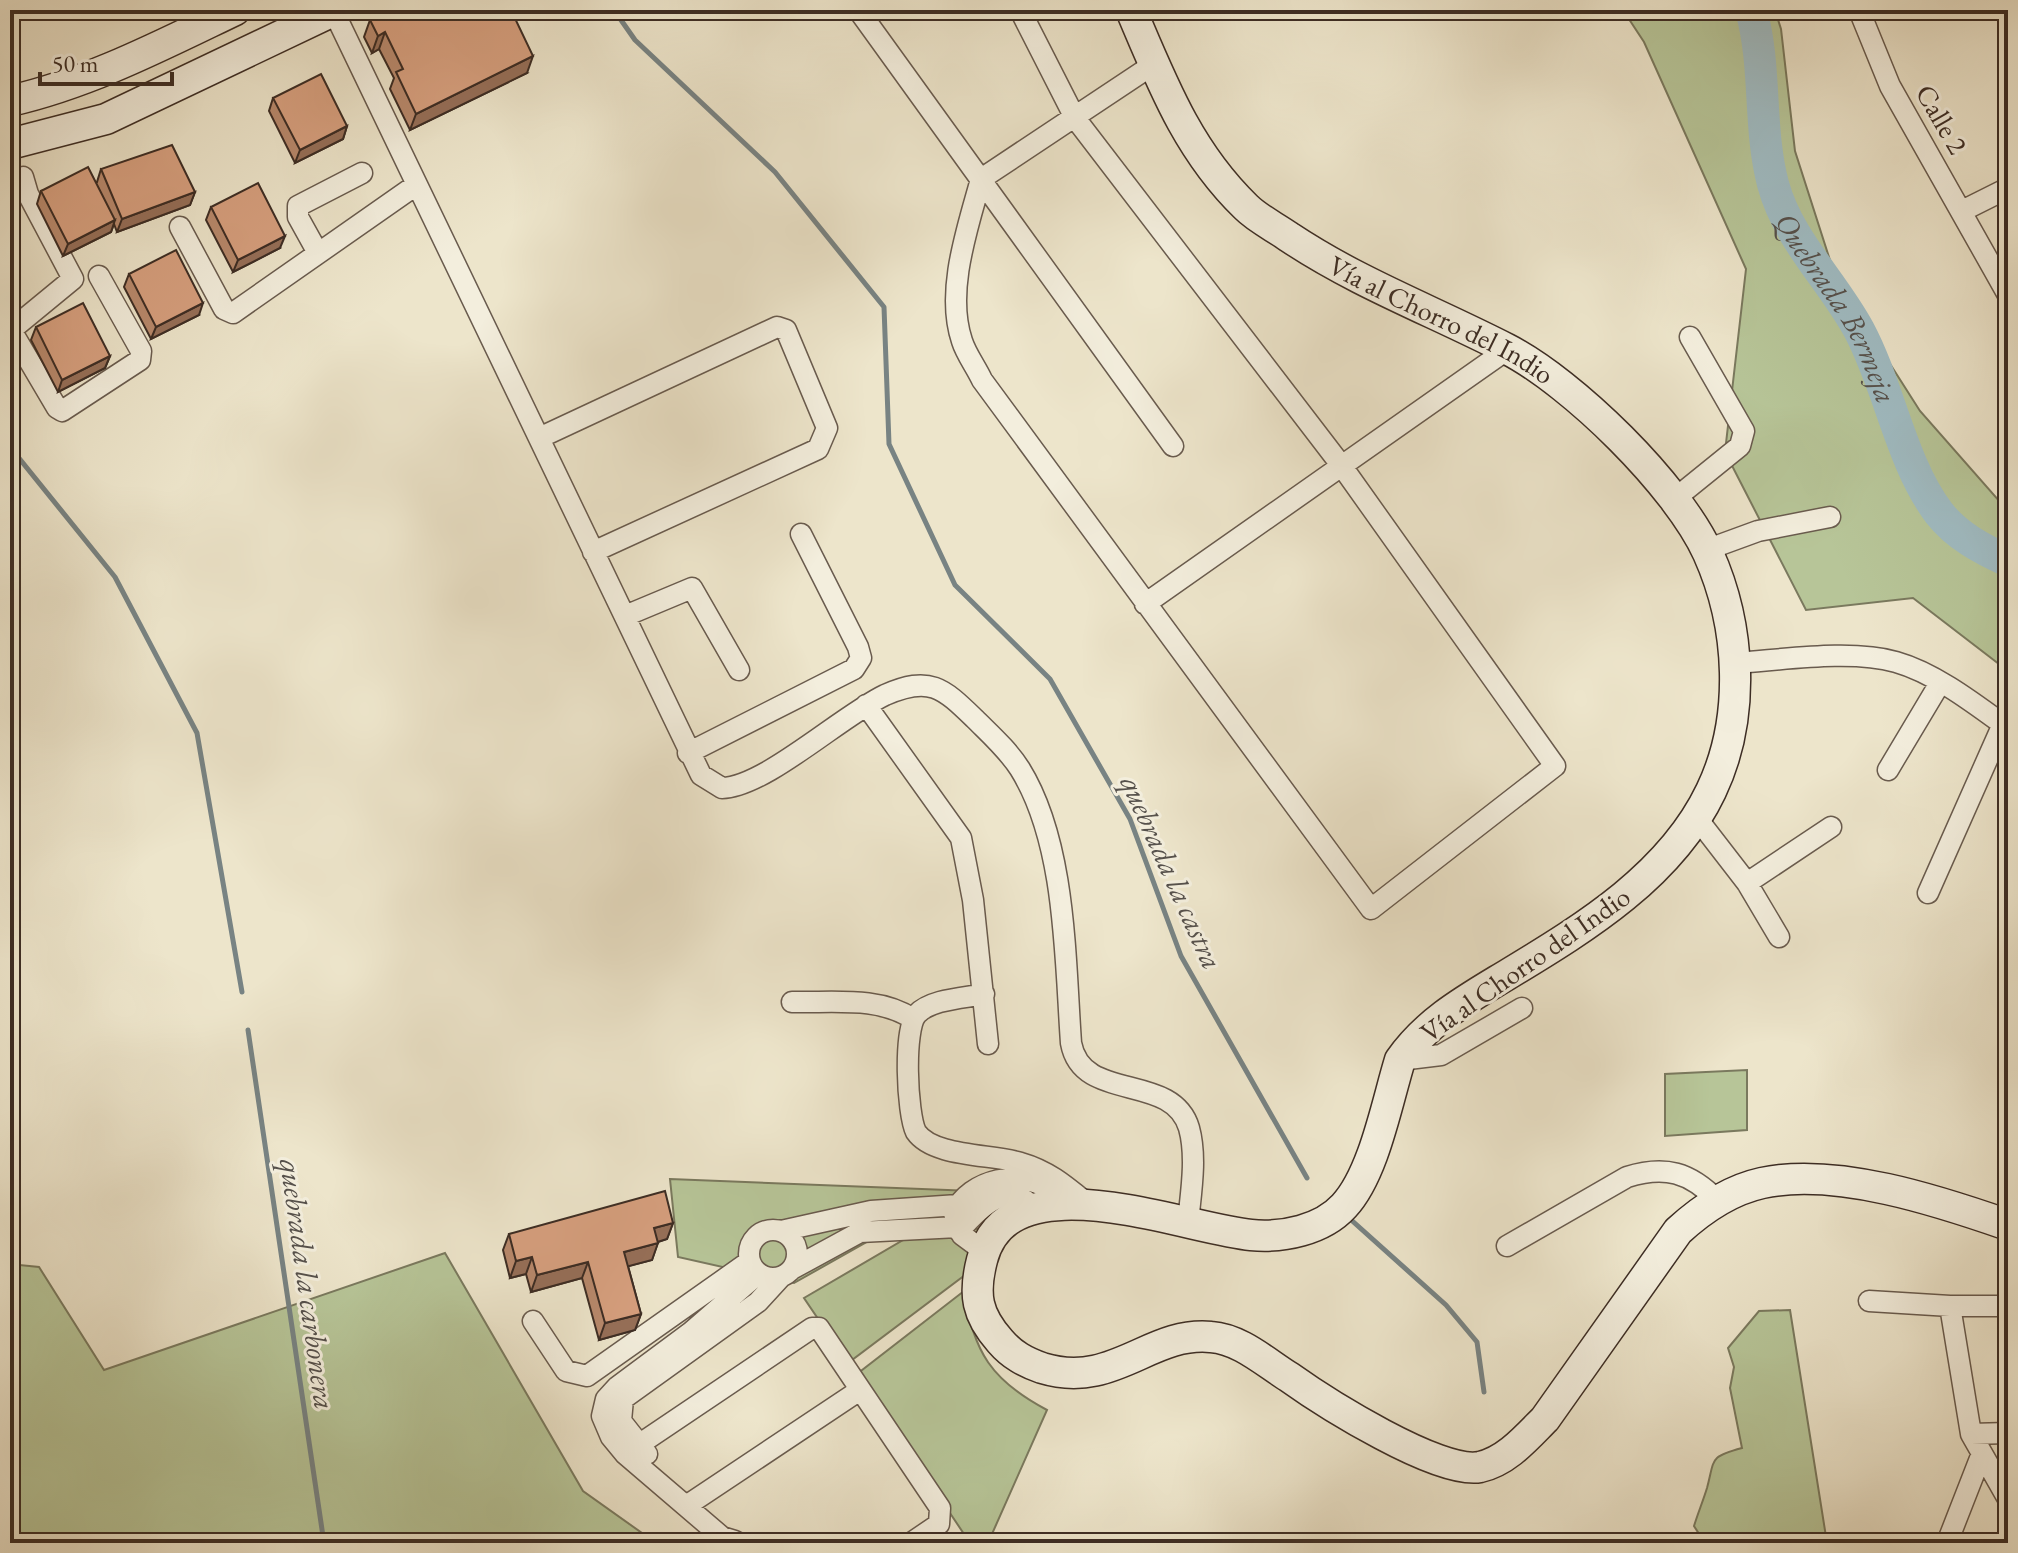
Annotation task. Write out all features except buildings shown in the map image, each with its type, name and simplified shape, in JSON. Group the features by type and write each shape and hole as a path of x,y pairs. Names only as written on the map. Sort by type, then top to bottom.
{"street":[{"path":"10,101 51,91 148,52 235,10"},
{"path":"10,144 106,119 333,10 688,753 707,781 731,788 762,775 866,705 912,685 937,687 975,719 1019,768 1038,805 1050,843 1072,1051 1092,1076 1160,1096 1176,1108 1189,1127 1193,1174 1188,1222"},
{"path":"1020,10 1075,118 1341,465 1555,766 1371,909 982,380 961,340 957,292 966,233 981,179 1075,118 1154,64"},
{"name":"Vía al Chorro del Indio","path":"1062,1207 1188,1222 1251,1235 1287,1234 1314,1227 1341,1209 1360,1182 1400,1060 1427,1028 1449,1011 1582,927 1659,865 1696,817 1711,791 1729,739 1735,709 1735,663 1721,586 1706,550 1672,501 1618,436 1582,401 1508,349 1333,267 1248,210 1191,143 1131,10"},
{"name":"Calle 2","path":"1859,10 1890,86 2008,295"},
{"path":"859,11 1173,446"},
{"path":"318,253 298,217 298,206 362,173"},
{"path":"23,177 28,194 73,279 14,315 12,334 57,408 68,410 140,360 141,351 99,276"},
{"path":"180,227 228,313 233,313 416,185"},
{"path":"1962,211 2008,188"},
{"path":"539,438 777,327 786,330 827,428 818,449 593,552"},
{"path":"1672,501 1740,446 1744,431 1690,337"},
{"path":"1145,604 1508,349"},
{"path":"1706,550 1758,531 1830,517"},
{"path":"688,753 854,669 861,658 801,534"},
{"path":"625,616 692,588 698,592 739,670"},
{"path":"1735,663 1845,657 1896,661 1940,683 2005,726 1928,893"},
{"path":"1888,770 1940,683"},
{"path":"866,705 961,838 984,994 988,1044"},
{"path":"1696,817 1747,883 1779,937"},
{"path":"1747,883 1831,827"},
{"path":"984,994 925,1008 913,1019 909,1038 912,1125 921,1139 934,1147 1020,1162 1055,1176 1062,1207"},
{"path":"792,1002 880,1004 899,1010 913,1019"},
{"path":"1400,1060 1441,1055 1522,1008"},
{"path":"1507,1246 1595,1194 1647,1170 1687,1174 1718,1201"},
{"path":"985,1252 959,1229 954,1213 958,1205 986,1183 1000,1179 1036,1183 1050,1189 1062,1207"},
{"path":"1062,1207 998,1230 985,1252 977,1305 992,1331 1011,1354 1032,1364 1071,1373 1095,1372 1184,1339 1212,1337 1242,1346 1302,1387 1424,1456 1464,1468 1481,1467 1521,1443 1545,1419 1678,1231 1718,1201 1762,1183 1818,1180 1904,1195 2008,1225"},
{"path":"736,1542 722,1537 691,1502 631,1449 611,1437 602,1416 606,1399 696,1338 758,1302 786,1274 860,1232 959,1229 999,1197 1012,1194 1062,1207"},
{"path":"696,1338 754,1267 754,1239 766,1231 781,1231 871,1211 958,1205"},
{"path":"781,1231 797,1248 786,1274"},
{"path":"533,1321 566,1371 587,1376 754,1267 786,1274"},
{"path":"1869,1301 2008,1306"},
{"path":"1950,1306 1971,1434 1994,1467 2008,1499"},
{"path":"631,1449 812,1328 819,1328 940,1508 939,1524 911,1543"},
{"path":"691,1502 860,1390"},
{"path":"1971,1434 2008,1433"},
{"path":"1947,1543 1994,1467"}],"green space":[{"path":"1623,10 1775,10 1781,29 1795,151 1836,279 1920,411 2008,511 2008,671 1913,598 1806,610 1725,452 1746,269 1644,42"},
{"path":"1747,1070 1747,1130 1665,1136 1665,1074"},
{"path":"670,1179 1024,1193 1009,1208 920,1212 794,1283 678,1257"},
{"path":"922,1229 994,1229 977,1266 848,1363 804,1298"},
{"path":"445,1253 583,1491 656,1543 10,1543 10,1264 39,1267 104,1370"},
{"path":"964,1291 973,1331 988,1362 1012,1388 1047,1410 988,1543 970,1543 857,1374"},
{"path":"1790,1310 1827,1543 1705,1543 1694,1526 1713,1465 1724,1454 1742,1448 1730,1388 1734,1367 1728,1348 1759,1311"}],"waterway":[{"name":"quebrada la castra","path":"614,10 635,40 775,172 884,307 889,444 955,585 1050,679 1130,819 1181,956 1307,1178"},
{"name":"Quebrada Bermeja","path":"1751,10 1759,53 1768,162 1780,204 1800,242 1859,330 1926,493 1954,529 1979,547 2008,561"},
{"name":"quebrada la carbonera","path":"10,447 115,577 197,733 242,992"},
{"name":"quebrada la carbonera","path":"248,1030 324,1543"},
{"name":"quebrada la castra","path":"1349,1218 1446,1305 1477,1342 1484,1392"}]}
